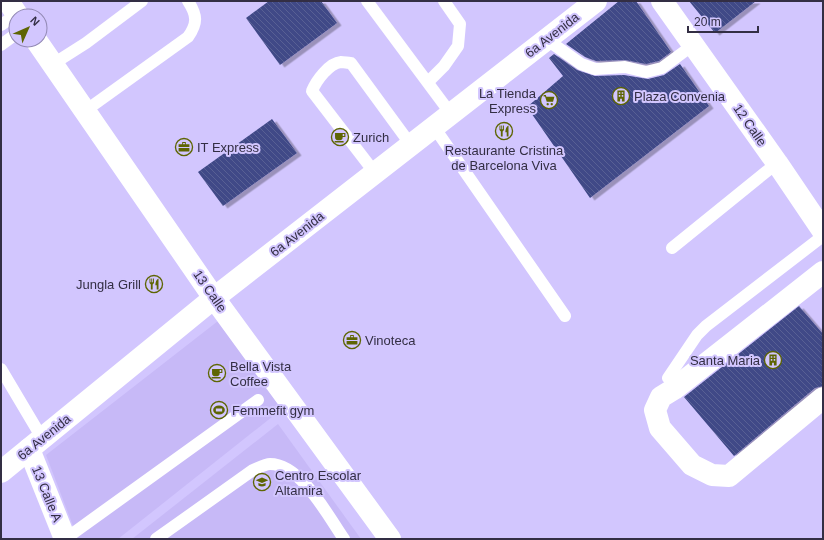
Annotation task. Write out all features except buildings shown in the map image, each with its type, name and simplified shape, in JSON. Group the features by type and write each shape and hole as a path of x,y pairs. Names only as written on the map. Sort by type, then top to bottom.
{"street":[{"name":"6a Avenida","path":"1,472 214,298 596,1"},
{"name":"12 Calle","path":"662,1 777,163 823,231"},
{"name":"13 Calle","path":"41,48 214,298 390,539"},
{"path":"823,272 674,389 661,397 655,410 660,428 692,464 712,475 729,476 823,398"},
{"name":"13 Calle A","path":"36,444 65,539"}],"lane":[{"path":"52,64 86,43 142,1"},
{"path":"85,112 188,37 194,29 196,20 194,10 188,1"},
{"path":"367,1 451,114"},
{"path":"428,82 444,66 458,46 460,24 444,1"},
{"path":"1,45 8,28"},
{"path":"546,40 581,64 594,69 625,68 646,72 662,68 693,45"},
{"path":"375,173 312,91 316,83 326,71 340,62 351,63 411,145"},
{"path":"434,127 565,316"},
{"path":"672,248 777,163"},
{"path":"668,378 693,340 706,326 823,236"},
{"path":"1,368 36,444"},
{"path":"65,539 258,400"},
{"path":"156,539 253,470 269,463 285,466 306,483 344,539"}],"shaded area":[{"path":"218,321 282,409 118,539 78,539 46,455"},
{"name":"Centro Escolar Altamira","path":"278,424 361,539 132,539"}],"place":[{"name":"Plaza Convenia","path":"621,96"},
{"name":"La Tienda Express","path":"549,100"},
{"name":"Restaurante Cristina de Barcelona Viva","path":"504,131"},
{"name":"Zurich","path":"340,137"},
{"name":"IT Express","path":"184,147"},
{"name":"Jungla Grill","path":"154,284"},
{"name":"Vinoteca","path":"352,340"},
{"name":"Santa Maria","path":"773,360"},
{"name":"Bella Vista Coffee","path":"217,373"},
{"name":"Femmefit gym","path":"219,410"},
{"name":"Centro Escolar Altamira","path":"262,482"}]}
